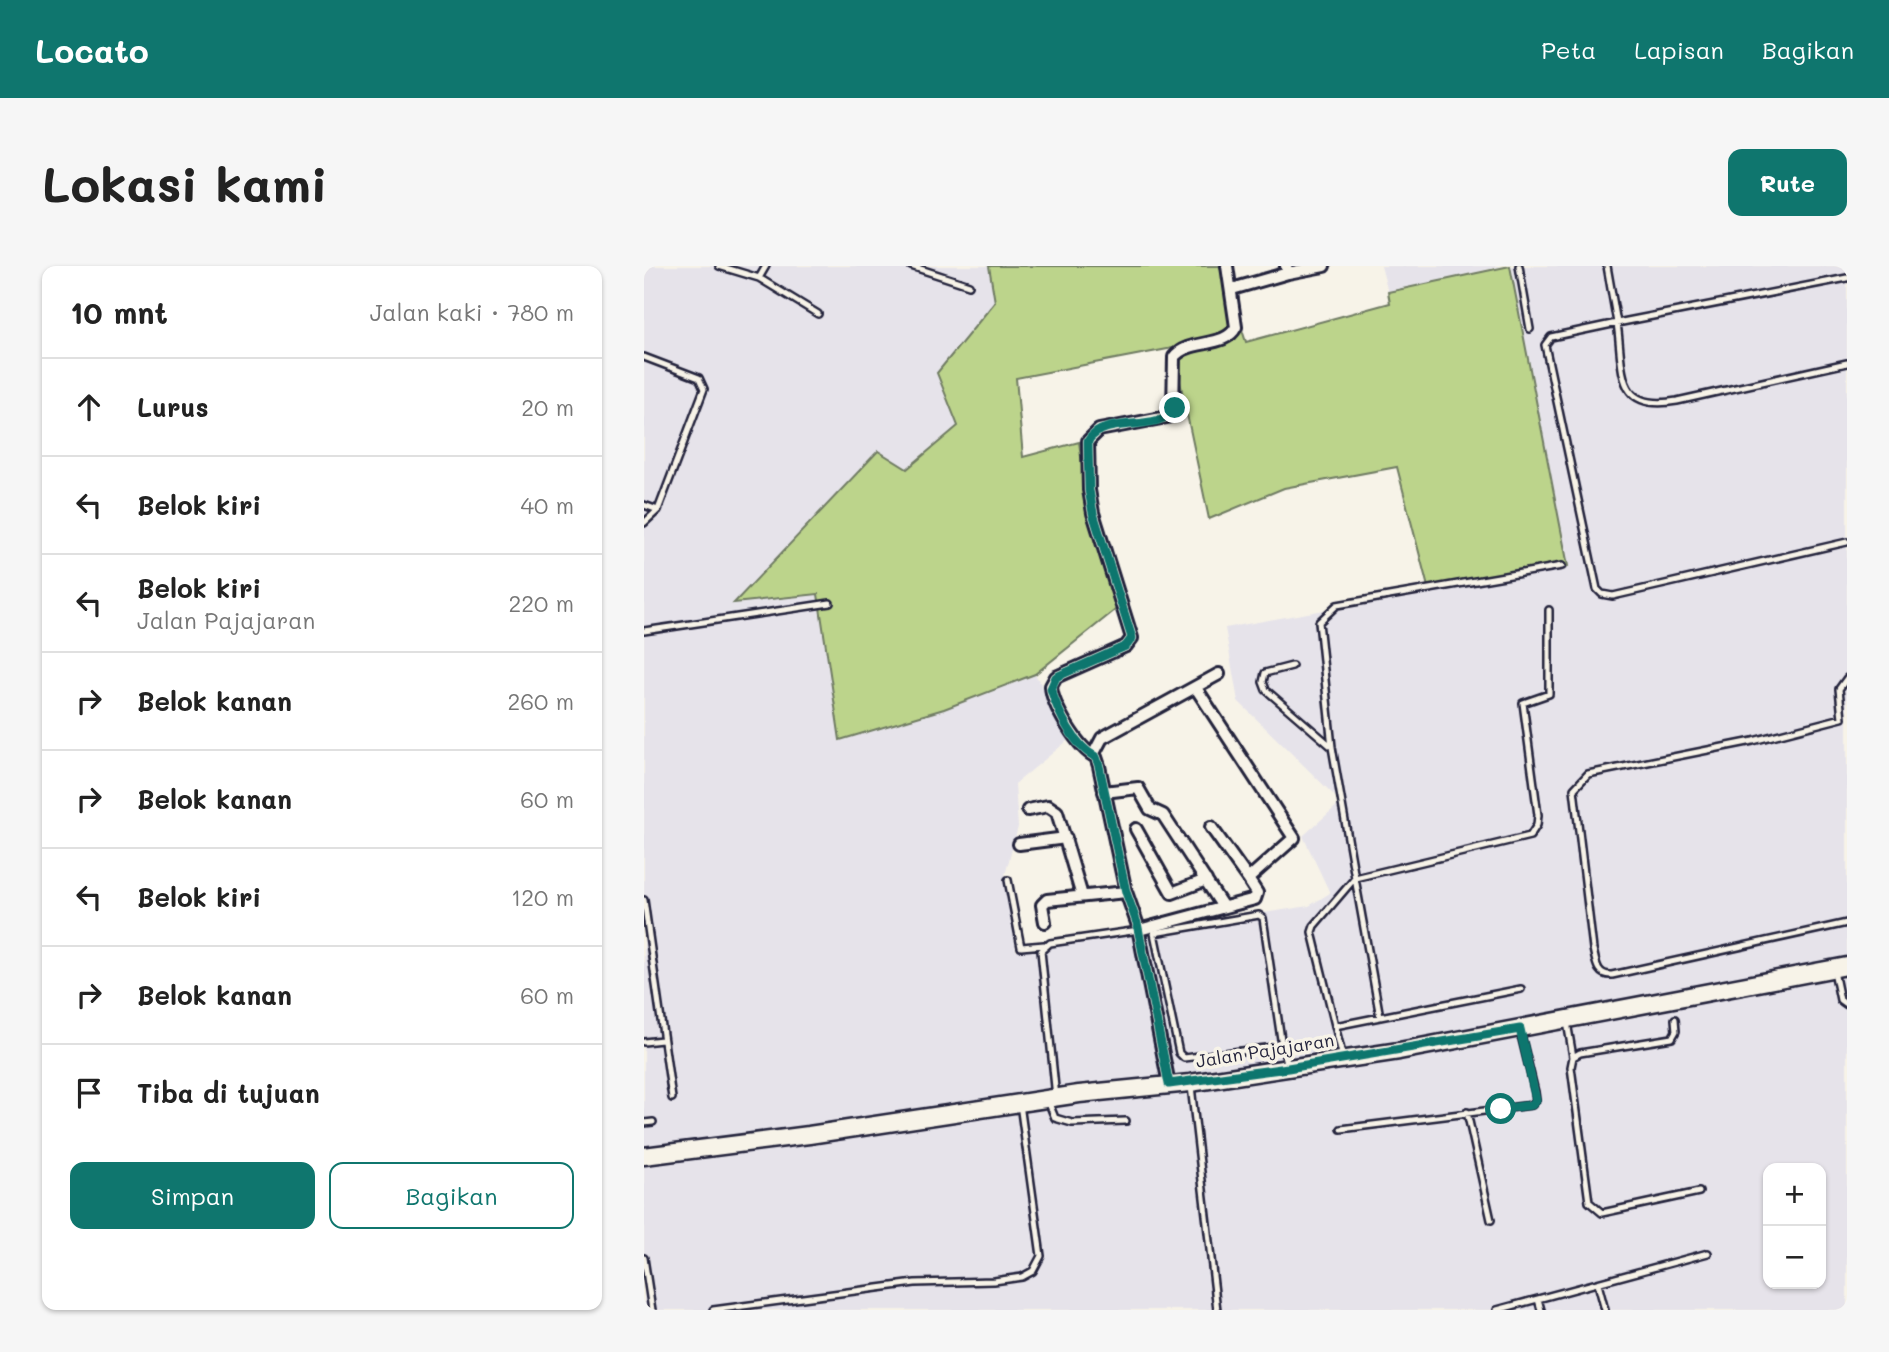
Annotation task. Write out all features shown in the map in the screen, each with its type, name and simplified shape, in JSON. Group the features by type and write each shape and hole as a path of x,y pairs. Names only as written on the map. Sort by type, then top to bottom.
{"main road":[{"name":"Jalan Pajajaran","path":"644,1156 809,1135 1020,1102 1190,1083 1288,1068 1567,1021 1840,968"}],"street":[{"path":"1169,1084 1139,930 1126,892 1099,766 1093,755 1085,752 1075,739 1051,689 1056,677 1126,646 1132,638 1093,513 1089,490 1088,441 1099,430 1171,415 1175,408 1174,357 1182,350 1233,333 1237,321 1227,266"},
{"path":"1232,289 1287,269 1324,266"},
{"path":"1093,755 1102,738 1219,674"},
{"path":"1196,688 1294,835 1293,842 1248,879"},
{"path":"1104,792 1138,788 1150,810 1163,815 1223,907"},
{"path":"1028,810 1051,806 1056,812 1082,896"},
{"path":"1139,930 1256,897 1248,879 1210,827"},
{"path":"1136,828 1172,893 1206,880"},
{"path":"1019,844 1066,838"},
{"path":"1045,922 1044,902 1126,892"}],"lane":[{"path":"719,266 759,278 818,314"},
{"path":"759,278 766,266"},
{"path":"911,266 970,285"},
{"path":"1519,266 1531,330"},
{"path":"1607,266 1629,390 1636,400 1648,404 1677,401 1847,363"},
{"path":"1847,278 1551,337 1545,345 1593,583 1602,594 1613,596 1847,542"},
{"path":"644,357 699,378 704,389 658,510 644,523"},
{"path":"644,505 658,510"},
{"path":"1380,1017 1332,747 1319,622 1337,605 1562,566"},
{"path":"644,631 830,603"},
{"path":"1343,1058 1312,932 1314,926 1355,878 1530,836 1537,825 1538,815 1523,703 1549,694 1549,610"},
{"path":"1292,666 1265,673 1264,687 1332,747"},
{"path":"1847,678 1839,689 1842,718 1753,741 1588,774 1574,789 1593,949 1598,969 1603,974 1612,975 1847,923"},
{"path":"1008,880 1021,947 1044,946 1139,930"},
{"path":"644,900 671,1098"},
{"path":"1282,1046 1184,1058 1179,1053 1154,933 1259,915 1263,918 1282,1046 1288,1068"},
{"path":"1044,946 1041,951 1055,1118 1072,1124 1126,1121"},
{"path":"1840,968 1840,1000 1847,1005"},
{"path":"1335,1026 1521,989"},
{"path":"1573,1057 1580,1053 1672,1038 1676,1031 1675,1019"},
{"path":"1567,1021 1589,1202 1602,1213 1699,1192"},
{"path":"1341,1129 1535,1102 1520,1029"},
{"path":"644,1042 662,1040"},
{"path":"1190,1083 1217,1310"},
{"path":"713,1310 915,1283 994,1281 1022,1277 1033,1271 1041,1256 1020,1102"},
{"path":"1467,1112 1491,1220"},
{"path":"644,1123 653,1122"},
{"path":"1497,1310 1708,1252"},
{"path":"644,1258 652,1310"},
{"path":"1598,1284 1605,1310"},
{"path":"1538,1299 1541,1310"}],"shaded area":[{"path":"644,266 989,266 995,302 937,373 958,426 907,469 878,452 735,602 818,593 840,740 944,709 1035,674 1072,737 1015,784 1018,827 1005,875 1016,951 1309,906 1330,893 1303,836 1341,802 1238,701 1225,628 1568,566 1510,266 1847,266 1847,1310 644,1310"},
{"path":"1381,266 1503,266 1388,292"}],"green space":[{"path":"989,266 1221,266 1246,342 1390,303 1388,292 1510,266 1568,566 1429,591 1397,467 1284,488 1209,519 1173,348 1016,378 1023,457 1079,442 1090,523 1119,607 1035,674 944,709 840,740 818,594 734,603 878,451 907,469 958,426 937,373 995,302"}],"route":[{"path":"1175,408 1167,417 1099,430 1088,441 1089,490 1093,513 1132,632 1132,641 1056,677 1051,685 1075,739 1085,752 1096,757 1099,766 1110,827 1126,892 1137,923 1169,1084 1399,1051 1520,1029 1536,1100 1532,1105 1501,1109"}]}
